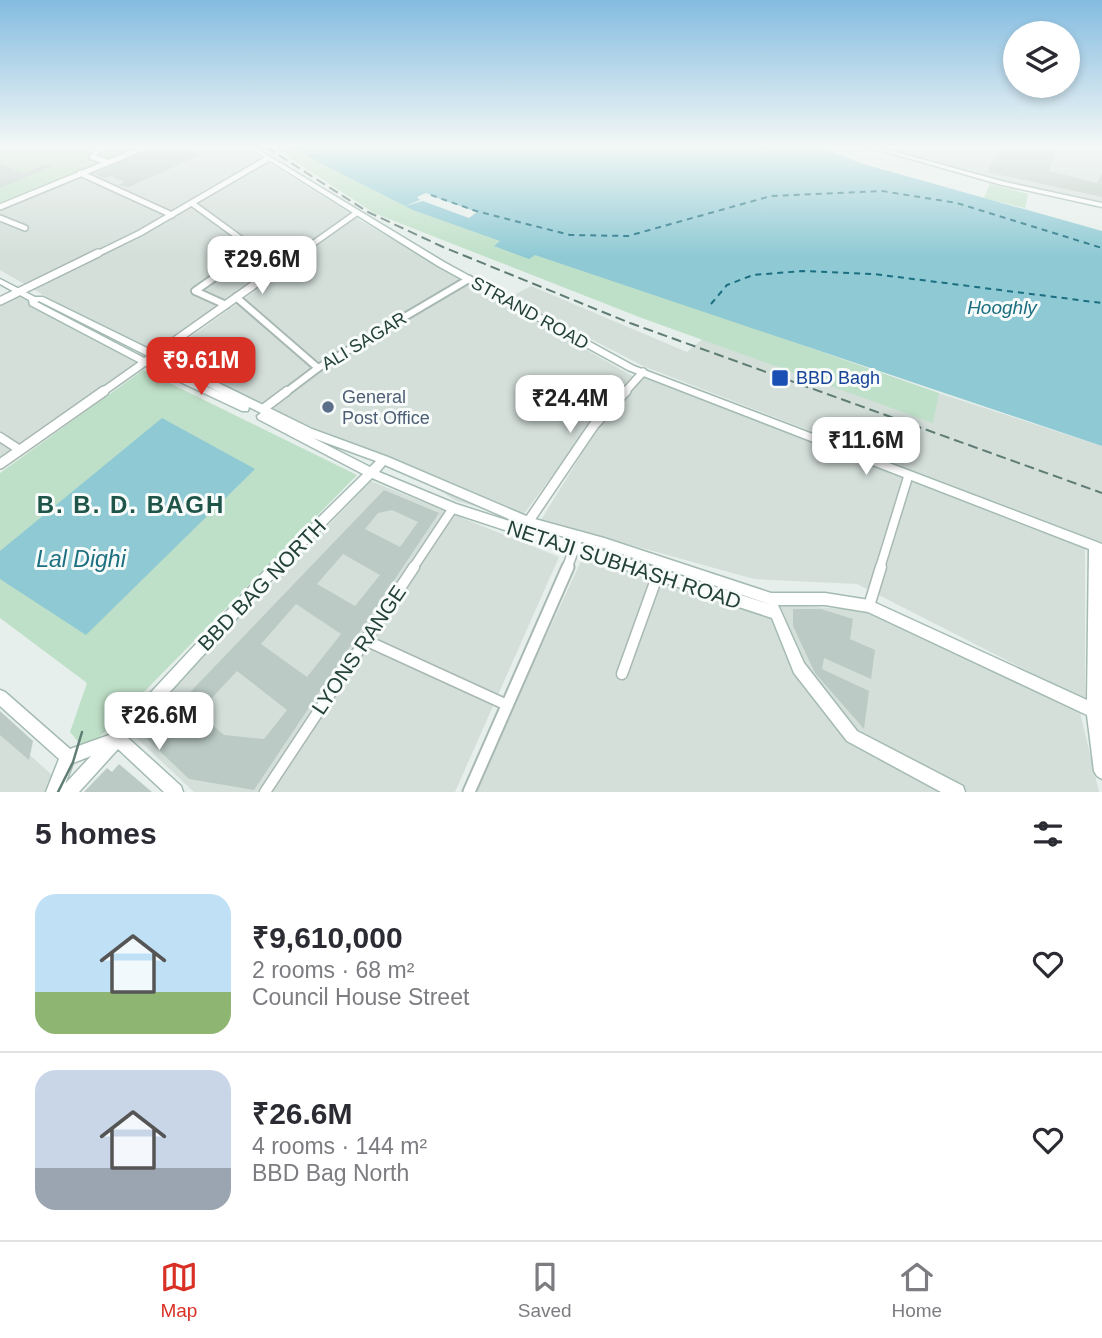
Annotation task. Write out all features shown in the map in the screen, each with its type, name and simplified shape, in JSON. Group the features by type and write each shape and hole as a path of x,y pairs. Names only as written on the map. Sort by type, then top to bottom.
{"main road":[{"name":"STRAND ROAD","path":"307,184 469,279 643,372 908,477 1098,548"},
{"path":"1004,184 1102,208"},
{"path":"0,281 33,299 33,303 260,412 384,460 578,541"},
{"name":"NETAJI SUBHASH ROAD","path":"260,412 371,473 453,508 519,532 578,541 774,606"},
{"name":"BBD BAG NORTH","path":"68,792 272,571 384,460"},
{"name":"NETAJI SUBHASH ROAD","path":"578,541 658,575 774,606 791,599 825,599 869,606 1098,712"},
{"path":"1098,548 1098,712 1102,771"},
{"path":"774,606 799,668 852,736 957,792"},
{"path":"0,697 68,757"},
{"path":"54,792 68,757 118,739 175,792"}],"street":[{"path":"0,207 54,184"},
{"path":"104,184 172,215"},
{"path":"0,299 172,215 226,184"},
{"path":"193,204 279,267"},
{"path":"0,464 355,214"},
{"path":"0,218 25,228"},
{"path":"218,275 195,291 226,305"},
{"name":"ALI SAGAR","path":"260,412 317,368 469,279"},
{"path":"236,297 317,368"},
{"path":"519,532 529,522 594,425 643,372"},
{"path":"0,438 20,450"},
{"path":"869,606 908,477"},
{"name":"LYONS RANGE","path":"265,792 453,508"},
{"path":"469,792 578,541"},
{"path":"622,674 658,575"},
{"path":"365,640 507,705"}],"shaded area":[{"path":"58,184 302,184 350,213 149,356 0,270 0,207"},
{"path":"1011,184 1102,184 1102,205"},
{"path":"356,218 634,377 591,423 521,518 456,501 387,456 280,415 160,359"},
{"path":"531,286 687,352 722,323 1102,446 1102,544 643,366 510,297"},
{"path":"23,292 146,358 0,463 0,303"},
{"path":"646,373 1085,542 1085,700 857,584 754,579 541,520 597,429"},
{"path":"371,481 559,557 455,792 194,792 130,732"},
{"path":"588,546 763,603 870,611 1078,704 1099,792 474,792"},
{"path":"0,728 63,785 57,792 0,792"}],"green space":[{"path":"0,184 47,184 0,203"},
{"path":"330,184 363,184 405,206 939,393 933,423 639,317 374,213"},
{"path":"990,184 1028,194 1025,208 984,198"},
{"path":"143,370 357,475 86,751 70,732 87,683 0,618 0,473"}],"water":[{"name":"Hooghly","path":"362,184 935,184 1102,231 1102,446 535,255 529,259 494,246 500,241 413,210"},
{"name":"Lal Dighi","path":"162,418 255,469 86,635 0,579 0,551"}],"pier":[{"path":"426,193 477,212 469,218 423,201 405,206 420,200 417,197"}],"building":[{"path":"120,184 136,184 129,187 118,185"},
{"path":"1042,184 1102,184 1102,197"},
{"path":"384,490 439,513 254,790 189,779 146,738","holes":["392,510 418,522 400,547 365,529 378,513","343,554 380,575 355,606 317,584","296,604 341,634 307,677 261,644","237,671 287,710 264,739 224,735 198,713"]},
{"path":"793,609 821,609 853,619 850,639 875,650 871,679 824,658 822,669 869,691 864,729 815,673 793,626"},
{"path":"0,711 33,741 29,760 0,735"},
{"path":"119,764 152,792 84,792 107,768 112,772"}],"ferry route":[{"path":"431,195 476,211 570,235 628,236 771,196 882,191 957,203 1102,248"},
{"path":"711,304 727,285 753,275 802,271 874,274 1102,303"}],"tram line":[{"path":"58,792 73,762 82,732"}],"railway":[{"path":"324,184 368,212 443,247 630,323 1102,493"}],"place":[{"name":"BBD Bagh","path":"780,378"},
{"name":"General Post Office","path":"328,407"}],"district":[{"name":"B. B. D. BAGH","path":"131,505"}]}
